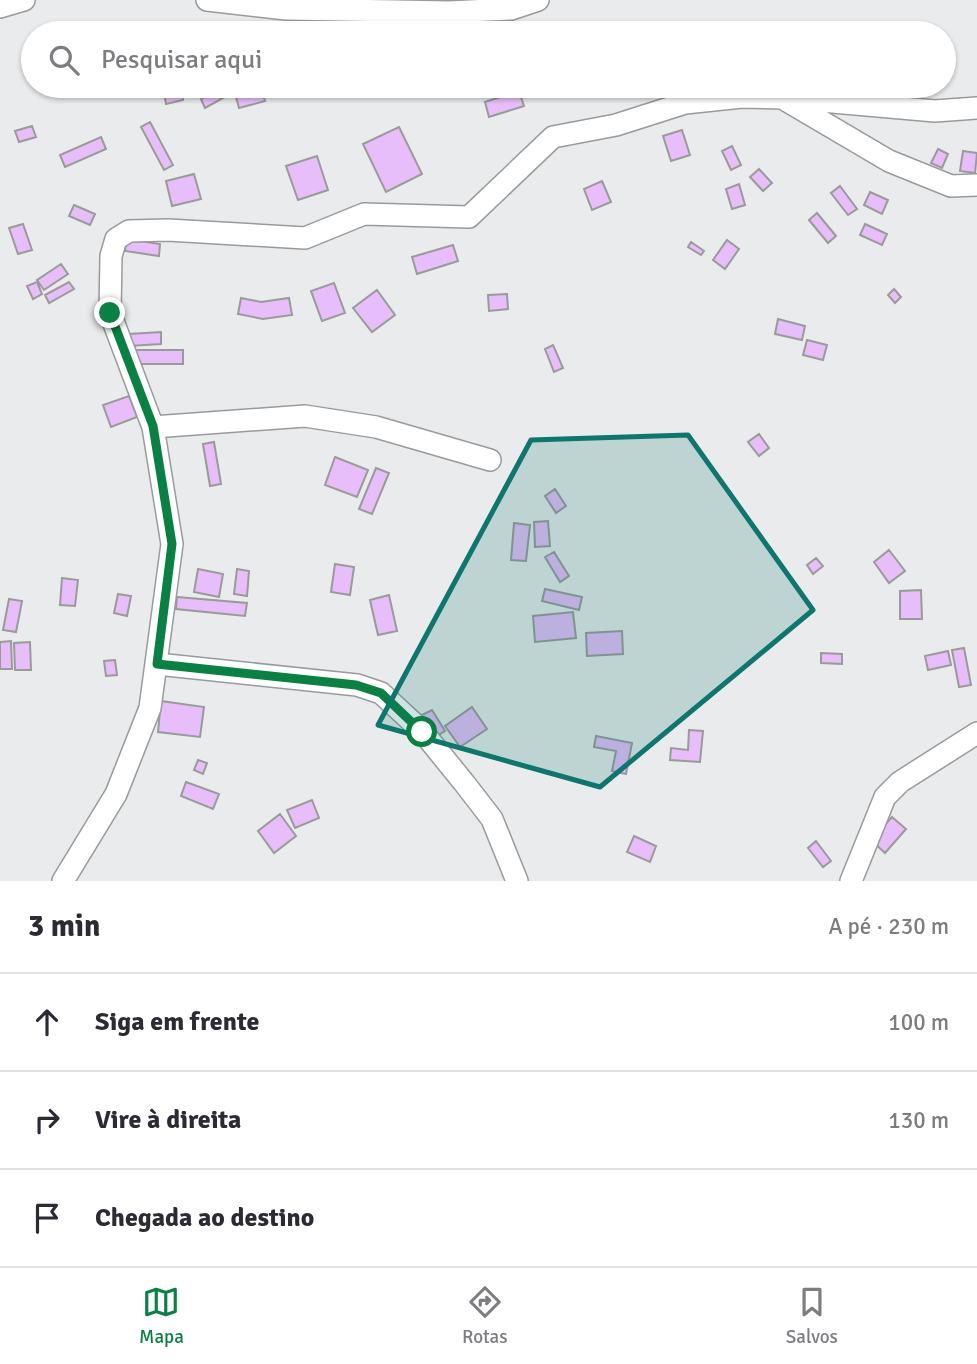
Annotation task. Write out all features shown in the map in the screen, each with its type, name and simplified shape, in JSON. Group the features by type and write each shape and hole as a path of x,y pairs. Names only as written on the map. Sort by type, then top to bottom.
{"street":[{"path":"0,7 24,0"},
{"path":"207,0 286,9 449,12 511,9 538,0"},
{"path":"63,881 116,794 150,708 172,544 153,426 110,313 111,256 116,239 129,230 305,238 364,214 470,217 553,137 616,125 685,103 732,98"},
{"path":"782,98 935,111 977,108"},
{"path":"782,98 889,162 951,186 977,185"},
{"path":"153,426 305,416 376,427 491,460"},
{"path":"157,664 356,685 381,693 422,732 492,819 517,881"},
{"path":"851,881 885,797 900,782 977,733"}],"highlighted area":[{"path":"688,435 813,610 600,787 378,725 531,440"}],"building":[{"path":"165,98 183,98 183,100 166,104"},
{"path":"203,98 223,98 205,108"},
{"path":"236,98 264,98 265,101 239,108"},
{"path":"497,98 521,98 524,106 489,117 485,102"},
{"path":"150,122 173,165 164,170 141,127"},
{"path":"32,126 36,137 19,142 15,131"},
{"path":"399,127 422,174 386,192 363,144"},
{"path":"682,130 690,155 671,161 663,136"},
{"path":"101,137 106,149 65,167 60,155"},
{"path":"732,146 741,165 731,170 722,151"},
{"path":"938,149 948,154 942,168 931,163"},
{"path":"963,151 977,153 975,173 960,171"},
{"path":"317,156 328,190 298,200 286,166"},
{"path":"759,169 772,183 763,191 750,177"},
{"path":"194,174 201,199 172,206 166,181"},
{"path":"602,181 611,202 592,210 584,189"},
{"path":"739,184 745,205 732,209 726,189"},
{"path":"840,186 857,209 848,215 831,193"},
{"path":"870,192 888,200 882,214 864,205"},
{"path":"74,205 95,214 90,225 69,216"},
{"path":"817,213 836,236 828,243 809,220"},
{"path":"23,224 32,250 18,254 9,228"},
{"path":"865,224 887,234 882,245 860,235"},
{"path":"127,239 160,244 159,256 125,251"},
{"path":"727,240 739,249 725,269 713,260"},
{"path":"691,242 704,251 701,255 688,247"},
{"path":"453,245 458,261 417,274 412,257"},
{"path":"61,264 68,274 44,290 37,280"},
{"path":"37,282 42,294 33,299 27,286"},
{"path":"69,282 74,289 49,303 45,295"},
{"path":"334,283 345,313 322,321 311,291"},
{"path":"894,289 901,297 895,303 888,295"},
{"path":"377,290 395,315 372,332 353,308"},
{"path":"507,294 508,309 489,311 488,295"},
{"path":"241,298 261,302 289,298 292,315 263,319 238,314"},
{"path":"778,319 805,326 802,340 775,334"},
{"path":"161,332 161,344 129,346 129,334"},
{"path":"807,340 827,345 823,360 803,355"},
{"path":"553,345 563,368 554,372 545,349"},
{"path":"136,350 183,350 183,364 136,364"},
{"path":"129,396 137,417 111,427 103,405"},
{"path":"759,434 769,448 759,456 748,442"},
{"path":"214,442 221,484 210,486 203,444"},
{"path":"335,457 368,470 357,497 325,485"},
{"path":"376,468 389,473 372,514 359,509"},
{"path":"555,489 566,506 556,513 545,496"},
{"path":"548,521 550,546 535,547 534,522"},
{"path":"514,523 530,525 526,561 511,560"},
{"path":"889,550 905,571 889,583 874,562"},
{"path":"554,552 569,576 560,582 545,557"},
{"path":"816,558 823,566 813,574 807,565"},
{"path":"335,564 354,567 350,595 331,592"},
{"path":"198,569 223,574 219,597 194,592"},
{"path":"237,569 249,571 247,596 234,594"},
{"path":"62,578 78,580 75,606 60,605"},
{"path":"545,589 582,597 579,610 542,601"},
{"path":"921,590 922,619 900,619 900,591"},
{"path":"118,594 131,596 127,616 114,613"},
{"path":"389,595 397,631 378,635 370,600"},
{"path":"177,597 247,603 245,616 176,609"},
{"path":"9,599 22,601 16,632 3,630"},
{"path":"573,612 576,638 535,642 533,616"},
{"path":"622,631 623,654 587,656 586,633"},
{"path":"11,641 12,669 0,669 0,642"},
{"path":"30,642 31,670 15,670 14,643"},
{"path":"964,648 971,685 959,687 952,650"},
{"path":"948,651 951,665 928,670 925,656"},
{"path":"821,653 842,654 842,664 821,663"},
{"path":"115,660 117,675 106,676 104,661"},
{"path":"161,701 204,707 200,737 158,732"},
{"path":"472,707 487,729 460,747 445,726"},
{"path":"432,710 445,731 435,737 422,715"},
{"path":"689,730 703,731 700,762 670,760 671,748 688,750"},
{"path":"596,736 632,743 626,774 612,771 616,751 594,747"},
{"path":"198,760 207,763 203,774 194,770"},
{"path":"186,782 219,794 213,809 181,796"},
{"path":"312,800 319,818 295,828 287,810"},
{"path":"280,814 296,836 274,853 258,831"},
{"path":"892,817 906,829 885,853 871,840"},
{"path":"634,836 656,846 650,862 627,852"},
{"path":"816,841 831,861 823,867 808,848"}],"route":[{"path":"110,313 153,426 172,544 157,664 356,685 381,693 422,732"}]}
